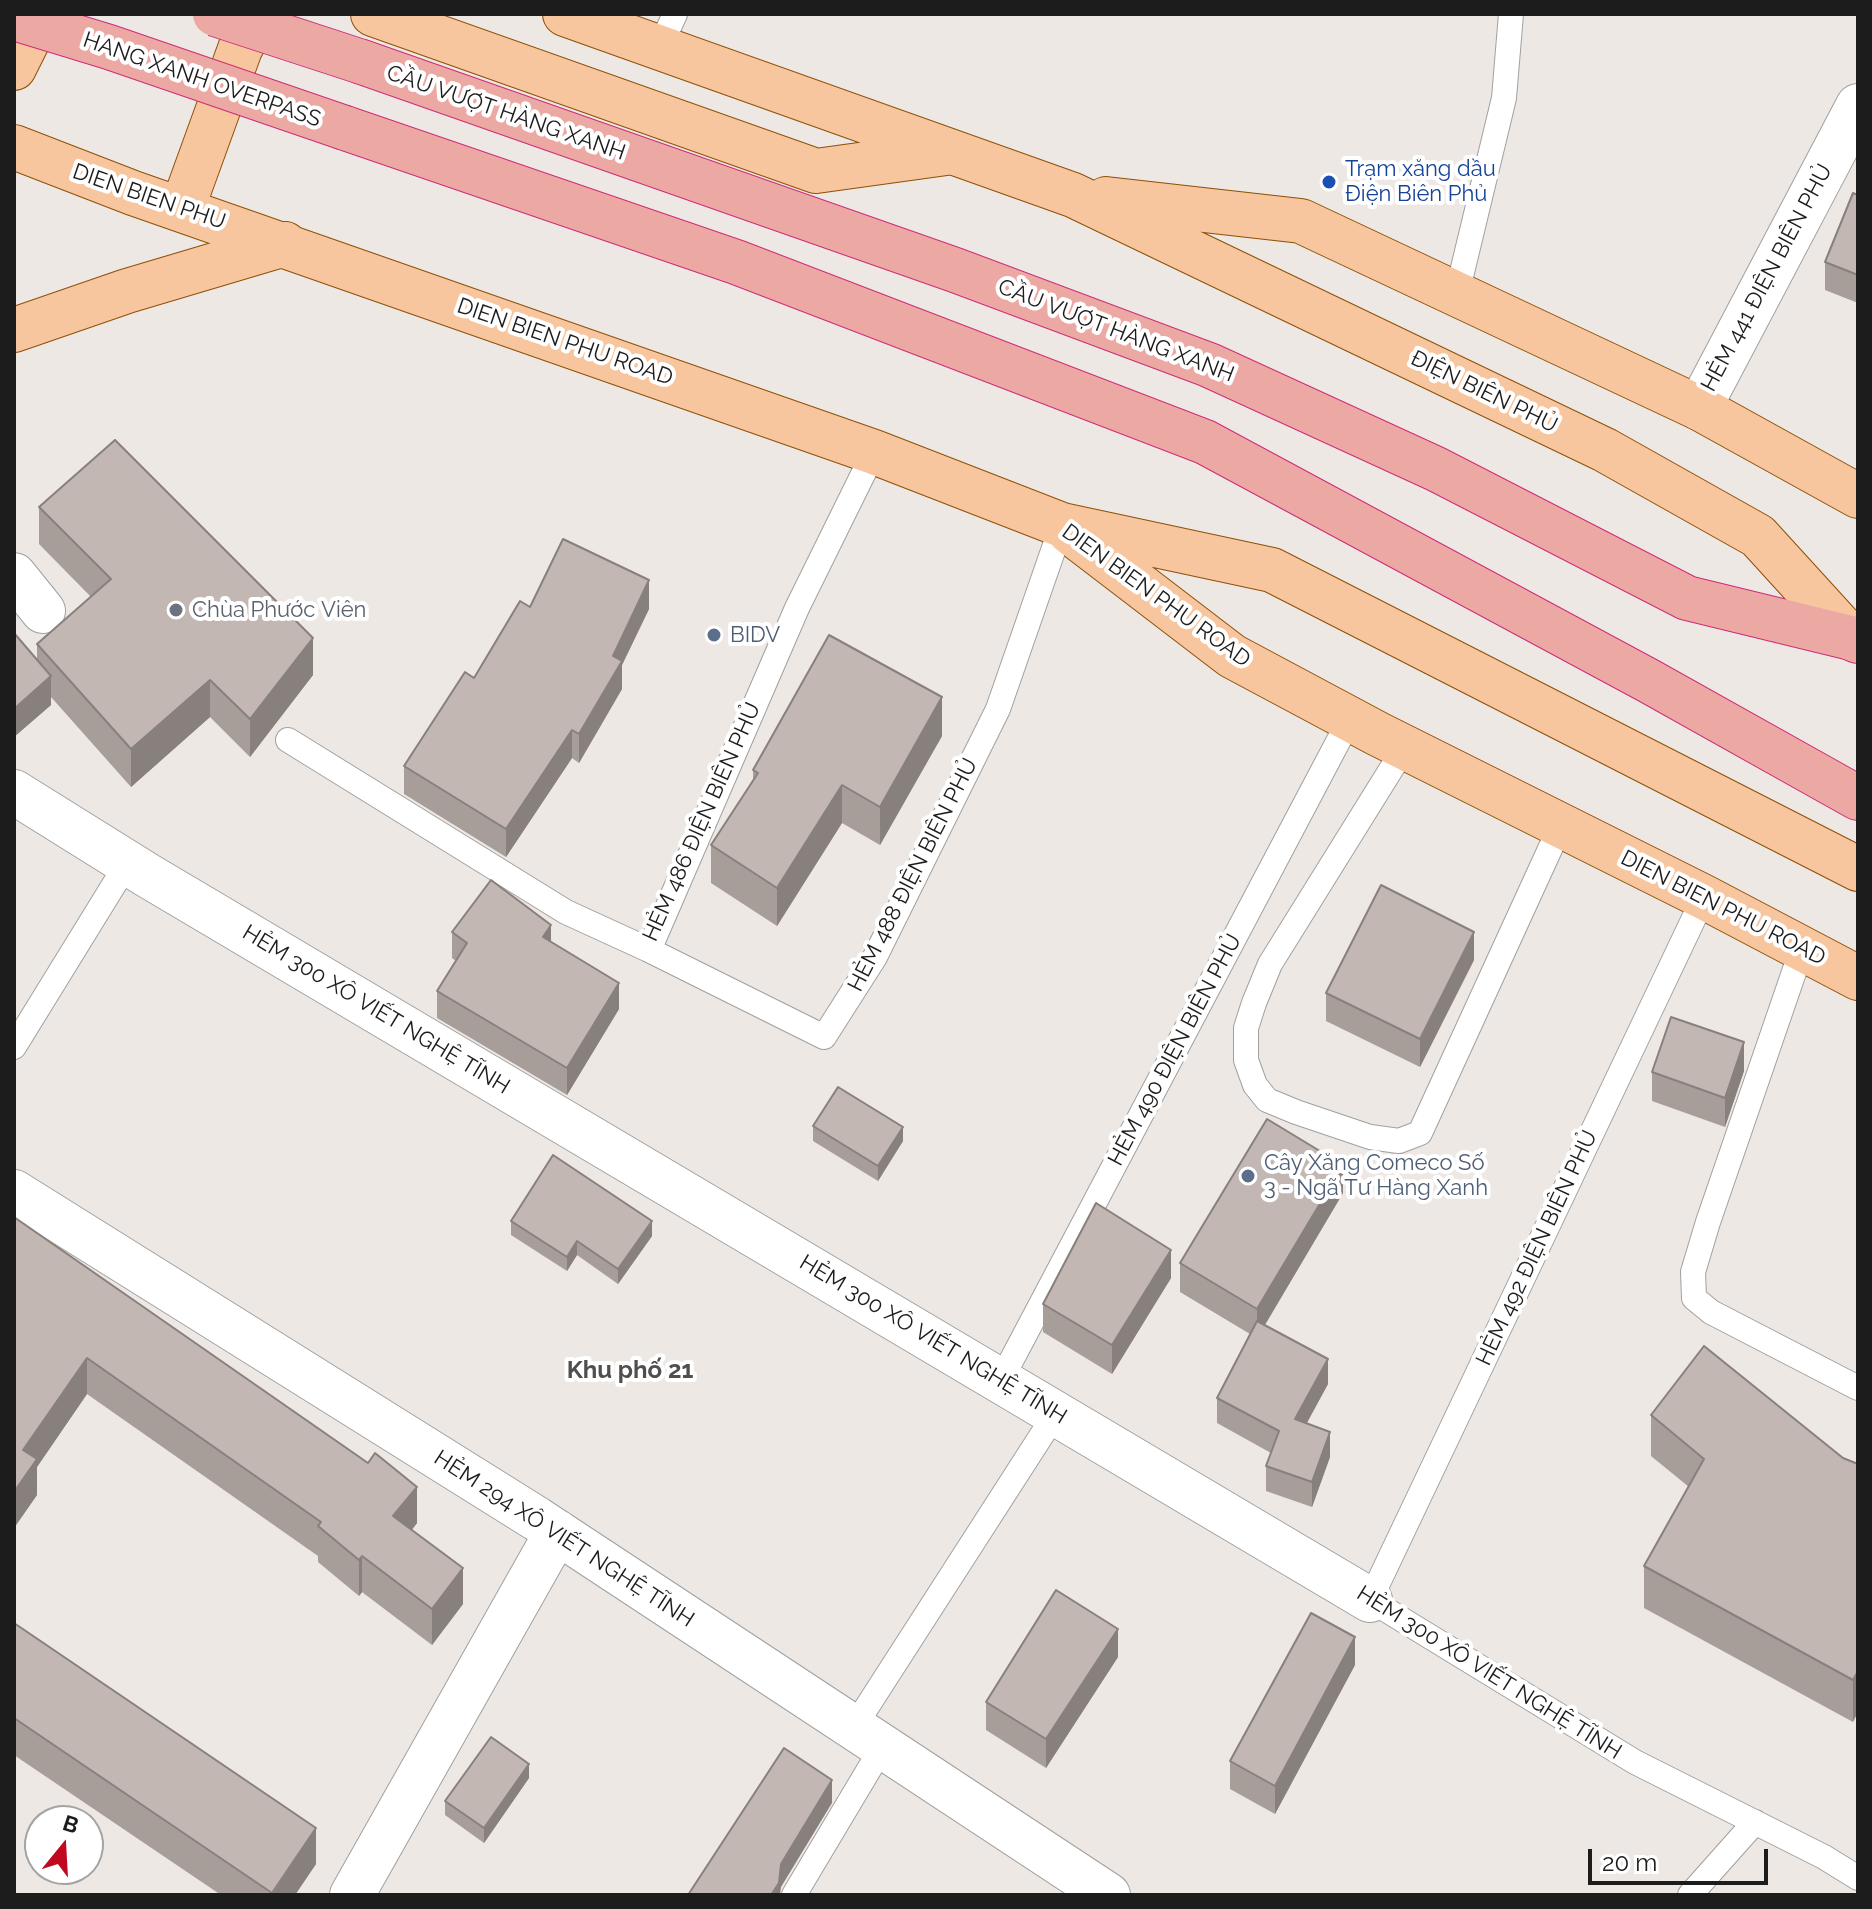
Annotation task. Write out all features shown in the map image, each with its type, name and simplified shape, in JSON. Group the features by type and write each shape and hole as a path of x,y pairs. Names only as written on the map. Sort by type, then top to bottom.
{"highway":[{"path":"215,14 362,62 955,270 1209,365 1436,469 1687,598 1855,640"},
{"name":"HANG XANH OVERPASS","path":"14,18 109,47 736,262 1205,442 1649,681 1858,798"}],"main road":[{"path":"14,68 41,14"},
{"path":"182,209 240,49 258,14"},
{"path":"373,14 816,171 953,152"},
{"path":"565,14 668,30 953,152 1073,195 1301,221 1699,408 1858,496"},
{"name":"DIEN BIEN PHU","path":"14,147 285,244"},
{"name":"ĐIỆN BIÊN PHỦ","path":"1073,195 1605,450 1758,536 1855,640"},
{"path":"14,330 127,291 285,244"},
{"name":"DIEN BIEN PHU ROAD","path":"285,244 874,452 1062,525 1232,656 1858,978"},
{"path":"1062,525 1272,570 1858,869"}],"street":[{"name":"HẺM 441 ĐIỆN BIÊN PHỦ","path":"1699,408 1858,106"},
{"path":"14,575 43,611"},
{"name":"HẺM 300 XÔ VIẾT NGHỆ TĨNH","path":"14,792 1370,1600"},
{"name":"HẺM 294 XÔ VIẾT NGHỆ TĨNH","path":"23,1207 557,1532 1108,1895"},
{"path":"352,1895 557,1532"}],"lane":[{"path":"1457,293 1504,98 1511,14"},
{"name":"HẺM 486 ĐIỆN BIÊN PHỦ","path":"288,740 566,912 649,950 797,608 874,452"},
{"name":"HẺM 488 ĐIỆN BIÊN PHỦ","path":"649,950 824,1037 875,957 998,709 1062,525"},
{"name":"HẺM 490 ĐIỆN BIÊN PHỦ","path":"1001,1380 1350,719"},
{"path":"1405,747 1270,964 1254,1003 1246,1028 1246,1060 1255,1085 1267,1100 1370,1137 1399,1141 1420,1133 1561,825"},
{"path":"14,1047 128,862"},
{"name":"HẺM 492 ĐIỆN BIÊN PHỦ","path":"1370,1600 1704,897"},
{"path":"1802,949 1708,1222 1693,1272 1694,1298 1711,1312 1858,1388"},
{"path":"794,1895 868,1737 1056,1413"},
{"name":"HẺM 300 XÔ VIẾT NGHỆ TĨNH","path":"1370,1600 1635,1762 1824,1857 1858,1878"},
{"path":"1690,1895 1755,1822"}],"building":[{"path":"1853,193 1858,195 1858,275 1825,262"},
{"path":"115,440 313,638 250,719 210,680 131,749 37,644 111,579 39,507"},
{"path":"563,539 649,580 613,656 622,661 579,734 572,730 506,829 404,766 465,672 474,678 520,601 530,607"},
{"path":"14,633 51,676 14,709"},
{"path":"829,635 942,697 880,807 842,785 777,888 711,845 758,773 753,770"},
{"path":"491,880 551,925 543,937 619,983 567,1068 437,991 467,943 452,932"},
{"path":"1381,885 1474,932 1420,1039 1326,993"},
{"path":"1671,1017 1744,1042 1725,1098 1652,1072"},
{"path":"838,1087 903,1127 878,1166 813,1126"},
{"path":"1267,1119 1343,1165 1257,1309 1180,1263"},
{"path":"553,1155 652,1221 618,1269 577,1241 567,1257 511,1221"},
{"path":"1096,1203 1171,1250 1112,1345 1043,1304"},
{"path":"14,1217 368,1463 375,1453 417,1487 393,1516 463,1568 432,1609 362,1556 359,1560 318,1526 321,1522 87,1358 23,1450 37,1459 14,1492"},
{"path":"1257,1321 1328,1359 1295,1419 1330,1432 1312,1482 1266,1466 1279,1431 1217,1398"},
{"path":"1704,1346 1843,1458 1858,1464 1858,1671 1853,1680 1644,1566 1704,1459 1651,1415"},
{"path":"1056,1590 1118,1629 1046,1739 986,1702"},
{"path":"1311,1613 1355,1637 1275,1786 1230,1761"},
{"path":"14,1623 316,1828 272,1893 14,1718"},
{"path":"491,1737 529,1764 484,1828 445,1801"},
{"path":"784,1748 832,1780 781,1864 779,1883 771,1895 688,1895"}],"place":[{"name":"Trạm xăng dầu Điện Biên Phủ","path":"1329,182"},
{"name":"Chùa Phước Viên","path":"176,610"},
{"name":"BIDV","path":"714,635"},
{"name":"Cây Xăng Comeco Số 3 - Ngã Tư Hàng Xanh","path":"1248,1176"}],"district":[{"name":"Khu phố 21","path":"630,1371"}]}
